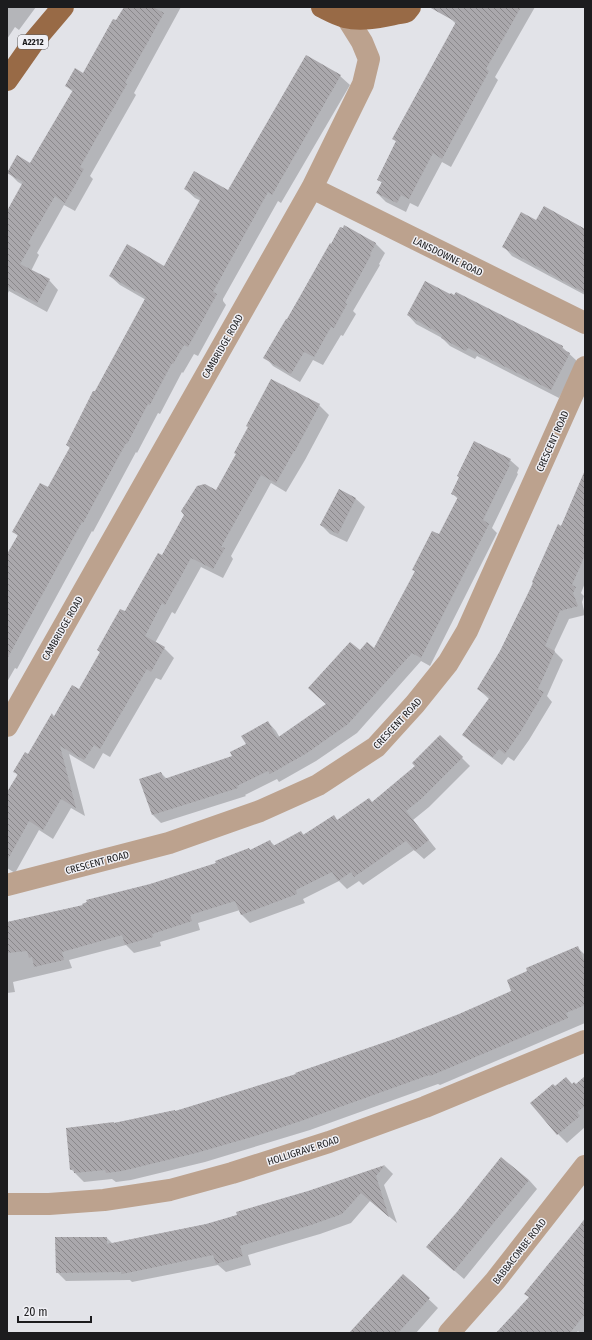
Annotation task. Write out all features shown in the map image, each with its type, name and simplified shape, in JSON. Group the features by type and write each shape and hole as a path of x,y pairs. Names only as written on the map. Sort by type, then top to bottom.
{"main road":[{"name":"A2212","path":"7,80 35,40 63,7"},
{"path":"322,7 347,18 366,19 406,12 410,7"}],"street":[{"name":"CAMBRIDGE ROAD","path":"7,726 312,188 363,84 369,59 362,42 347,18"},
{"name":"LANSDOWNE ROAD","path":"312,188 585,323"},
{"name":"CRESCENT ROAD","path":"7,885 169,843 260,811 318,785 376,747 415,704 448,664 467,631 585,367"},
{"name":"HOLLIGRAVE ROAD","path":"7,1204 49,1204 104,1200 170,1190 226,1175 329,1142 425,1107 585,1041"},
{"name":"BABBACOMBE ROAD","path":"449,1333 495,1281 585,1166"}],"building":[{"path":"124,7 153,7 164,13 125,83 127,84 80,167 84,169 65,203 55,196 28,243 31,245 20,264 50,279 37,303 8,287 7,289 7,211 23,182 7,173 17,155 30,163 73,90 65,86 75,68 83,73 113,19 116,20"},
{"path":"429,7 521,7 486,69 489,71 442,159 433,153 409,199 401,195 397,203 376,193 382,182 377,180 396,141 392,139 456,22"},
{"path":"306,55 341,75 272,195 268,192 214,290 213,292 217,294 188,347 184,345 173,364 172,363 150,405 148,404 7,659 7,554 18,535 12,532 40,483 48,487 70,447 66,445 93,391 95,391 146,297 109,276 127,244 164,266 201,198 184,189 194,171 228,190"},
{"path":"544,206 585,229 585,293 502,247 521,212 536,220"},
{"path":"344,225 376,243 345,303 347,304 334,328 331,327 314,357 304,352 291,374 263,358 330,243 331,244 340,227 343,228"},
{"path":"425,281 450,294 451,293 454,295 456,292 563,346 562,349 570,353 551,390 468,348 466,351 441,338 442,335 407,315"},
{"path":"271,379 320,404 295,451 276,483 261,475 221,547 225,548 213,569 191,558 165,605 162,603 145,636 165,647 151,672 147,669 100,749 94,745 84,760 60,746 76,808 61,799 43,830 29,821 7,861 7,792 18,774 13,772 25,752 28,754 52,713 53,718 72,685 79,689 100,652 97,650 120,609 125,611 158,553 162,555 184,515 181,511 197,486 205,484 216,490 236,454 234,453 248,427 246,426"},
{"path":"474,441 511,459 508,464 510,465 483,520 489,524 421,658 412,653 348,724 307,753 270,774 268,771 237,786 238,788 152,815 139,779 161,772 164,779 232,756 230,752 246,744 241,736 268,721 277,738 326,704 308,688 350,642 360,650 367,642 374,648 415,571 412,570 432,531 439,534 458,497 451,494 459,477 457,476"},
{"path":"585,470 585,555 572,585 576,587 573,593 578,606 560,611 545,646 555,651 538,689 544,692 521,731 505,754 499,749 493,757 462,735 490,697 477,689 500,651 533,583 532,582 558,524 561,526"},
{"path":"339,489 356,498 338,534 320,525"},
{"path":"440,735 463,757 421,799 406,811 429,840 415,851 406,841 354,877 351,872 338,881 332,872 296,890 297,894 241,915 235,901 190,915 192,921 152,934 153,937 125,945 122,935 62,952 64,960 34,967 32,957 29,958 27,951 7,953 7,922 83,905 82,904 87,902 86,900 150,884 216,863 215,861 249,848 250,850 270,840 273,846 301,831 303,835 334,815 337,820 369,798 372,802 415,766 412,763"},
{"path":"578,946 585,963 585,1005 566,1013 568,1018 430,1076 429,1075 255,1136 196,1153 122,1171 106,1173 105,1170 74,1173 74,1169 70,1170 66,1128 114,1123 175,1111 296,1074 295,1073 394,1039 459,1014 511,991 507,980 527,971 526,968"},
{"path":"585,1076 585,1106 577,1112 580,1116 557,1135 530,1103 553,1084 555,1086 566,1077 572,1084 574,1082 576,1084"},
{"path":"501,1157 529,1180 454,1271 426,1247 457,1212"},
{"path":"385,1165 376,1176 389,1217 361,1193 342,1214 311,1225 240,1246 243,1256 216,1264 213,1255 122,1274 121,1272 56,1273 55,1237 107,1237 107,1244 206,1224 237,1215 236,1212 308,1191"},
{"path":"585,1219 585,1314 570,1333 496,1333 529,1297 524,1294"},
{"path":"403,1274 430,1298 398,1333 349,1333"}]}
